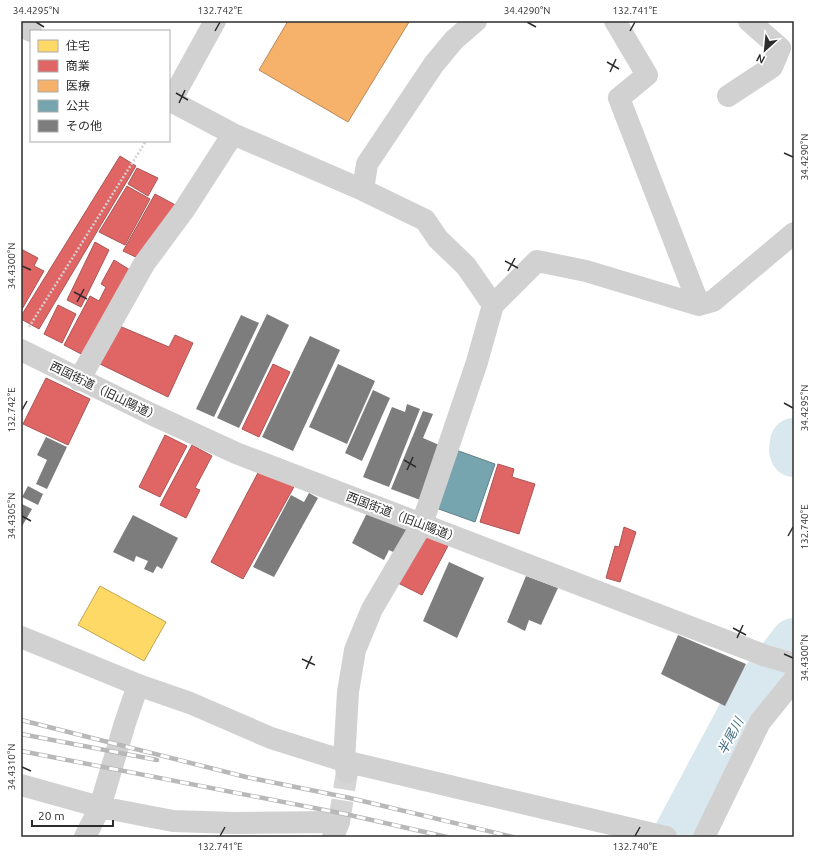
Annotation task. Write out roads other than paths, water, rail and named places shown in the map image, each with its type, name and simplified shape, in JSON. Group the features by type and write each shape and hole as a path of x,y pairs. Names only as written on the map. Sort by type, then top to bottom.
{"street":[{"path":"215,21 170,100 233,134 363,190 425,220 438,239 466,266 493,305"},
{"path":"363,190 367,164 434,64 454,40 476,21"},
{"path":"615,21 647,75 619,98 699,305"},
{"path":"728,96 772,67 780,48 749,21"},
{"path":"21,26 30,30"},
{"path":"80,380 144,264 184,210 233,134"},
{"path":"345,766 348,692 355,650 372,610 422,524 477,362 493,305 537,260 586,271 699,305 713,301 794,233"},
{"name":"西国街道（旧山陽道）","path":"23,341 80,380 236,453 766,656 794,664"},
{"path":"21,636 138,685 190,703 270,738 345,766 666,837"},
{"path":"704,837 760,722 794,680"},
{"path":"85,837 102,799 138,685"},
{"path":"21,785 102,799 173,821 235,823 339,822 333,837"}],"waterway":[{"name":"半尾川","path":"794,442 794,453"},
{"name":"半尾川","path":"676,837 747,704 794,642"}],"tunnel":[{"path":"339,822 347,772"}],"railway":[{"path":"21,720 246,777 350,798 513,837"},
{"path":"21,734 157,760"},
{"path":"21,751 345,814 447,837"}]}
